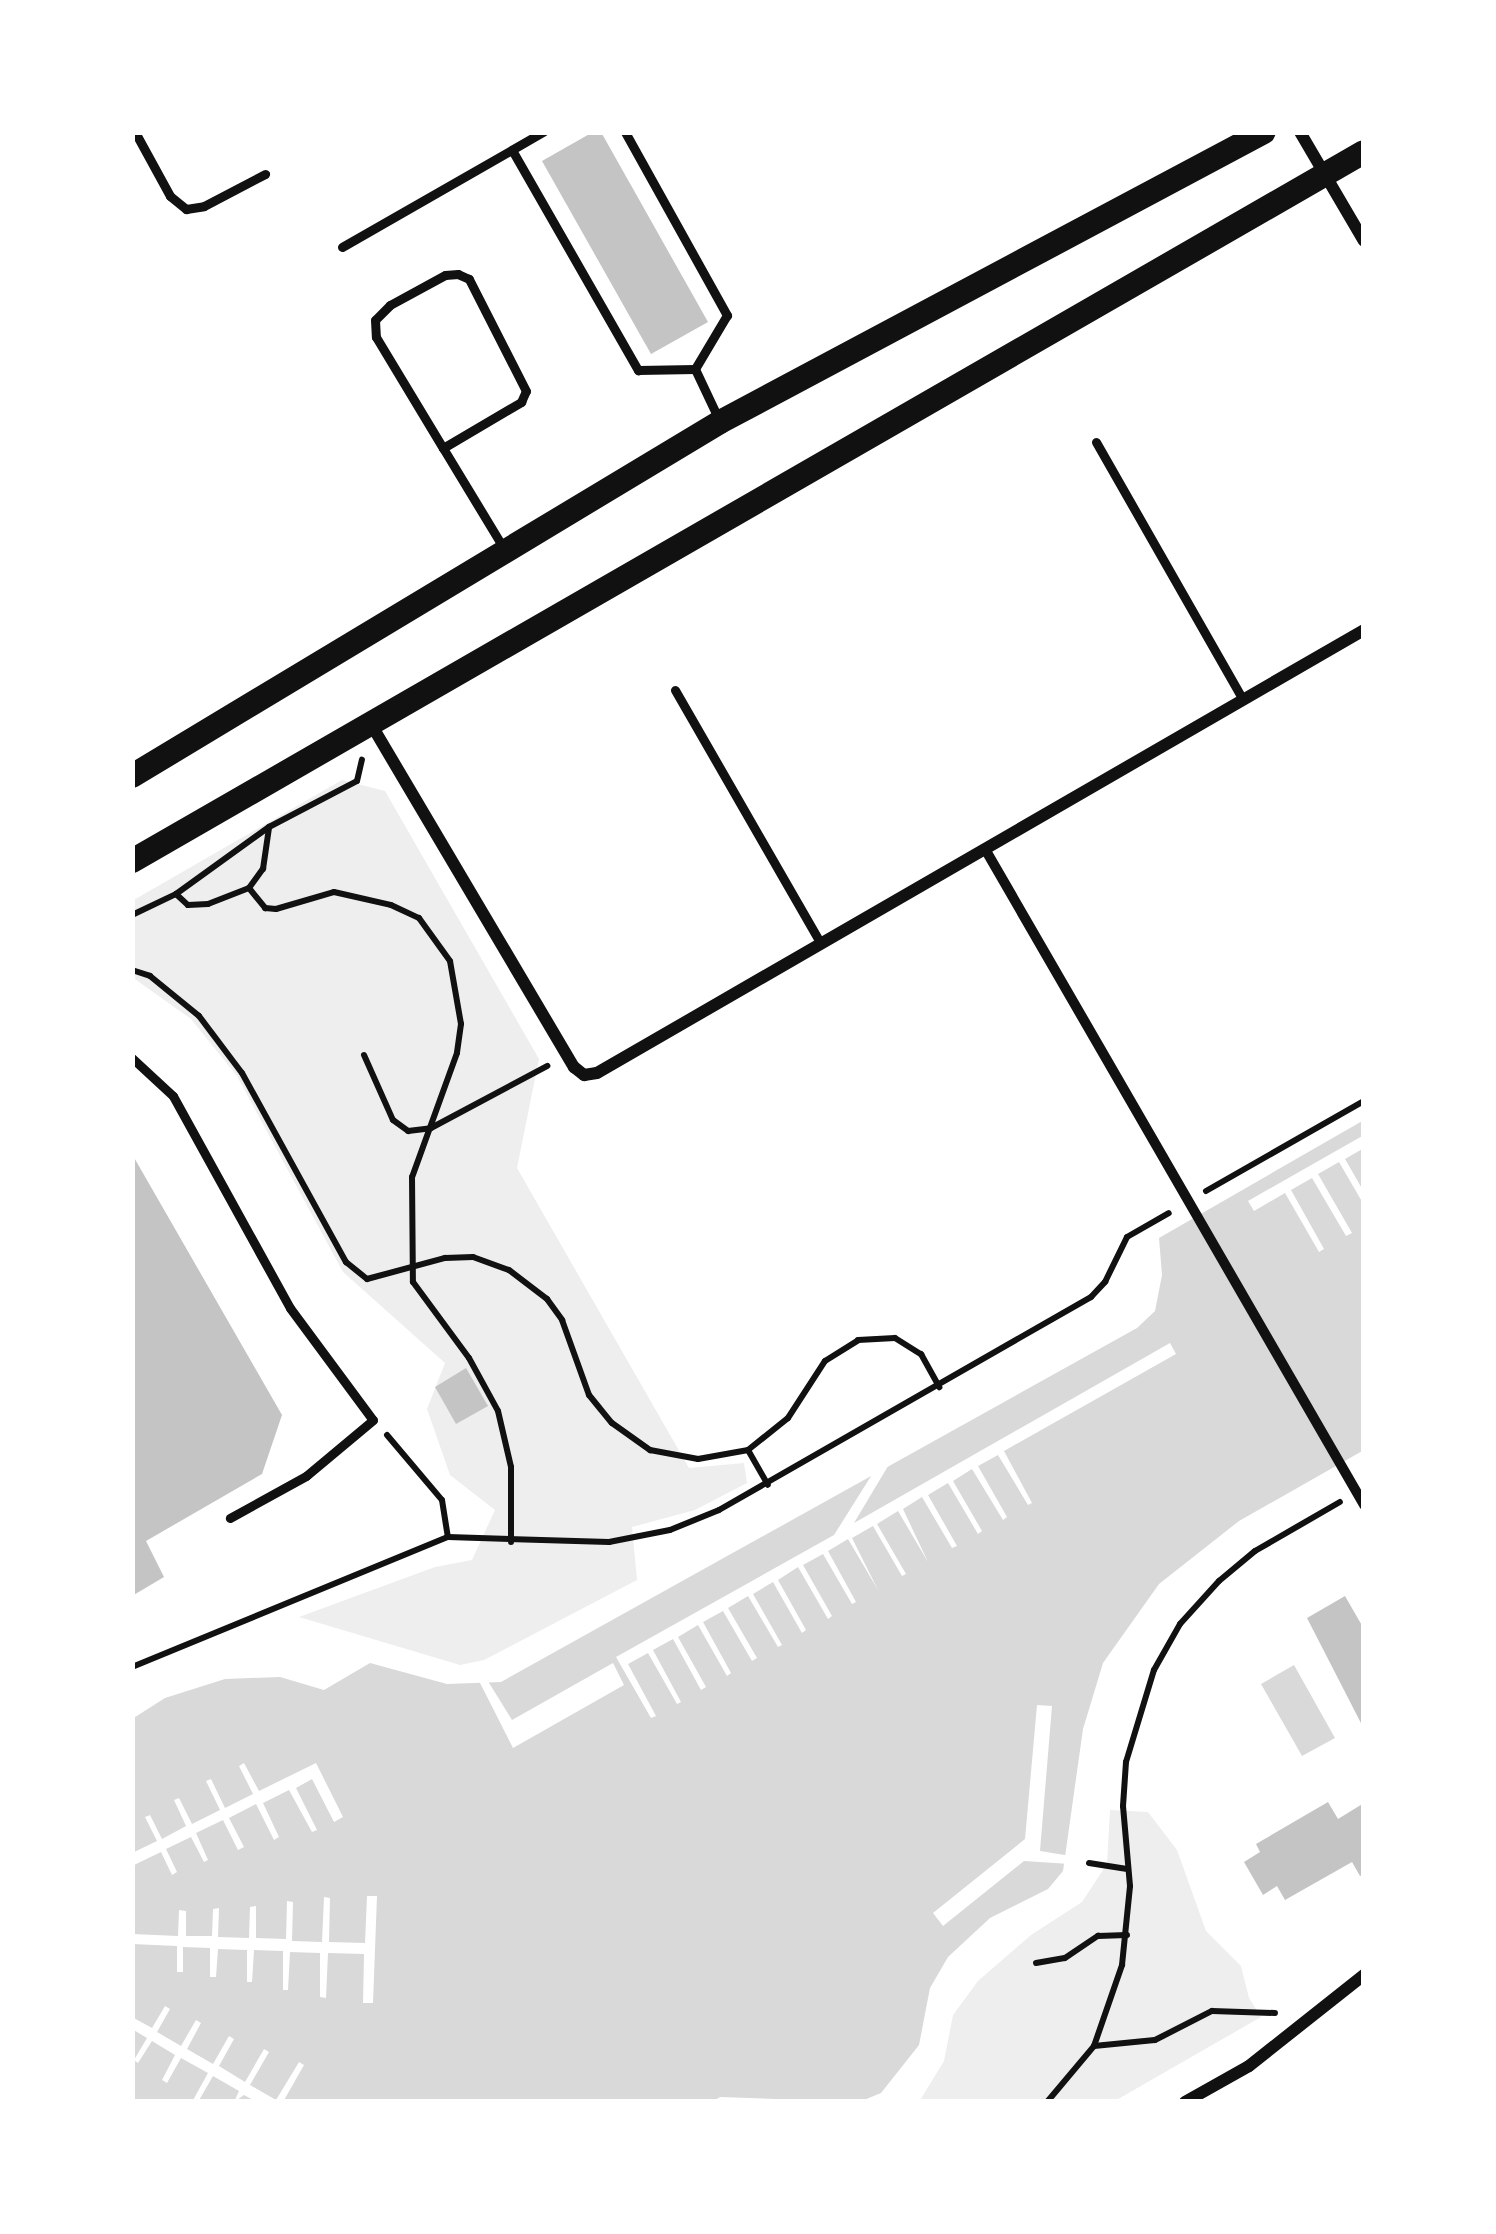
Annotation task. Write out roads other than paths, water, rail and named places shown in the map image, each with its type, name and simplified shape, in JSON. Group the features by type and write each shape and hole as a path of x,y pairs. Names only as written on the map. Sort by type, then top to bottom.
{"main road":[{"path":"132,776 720,422 1264,132"},
{"path":"132,861 1364,152"}],"street":[{"path":"1300,132 1364,241"},
{"path":"370,723 579,1071 597,1073 1364,630"},
{"path":"985,849 1364,1505"},
{"path":"1185,2102 1249,2066 1364,1975"}],"lane":[{"path":"135,132 170,196 186,208 204,206 266,174"},
{"path":"342,247 543,132"},
{"path":"625,132 727,315 695,369"},
{"path":"512,150 638,370 695,369"},
{"path":"443,448 521,402 526,391 469,279 458,274 445,274 390,305 375,320 376,337 443,448 506,552"},
{"path":"695,369 720,422"},
{"path":"1096,442 1243,700"},
{"path":"675,690 821,944"},
{"path":"132,1058 173,1096 290,1308 373,1420 306,1476 230,1518"}]}
